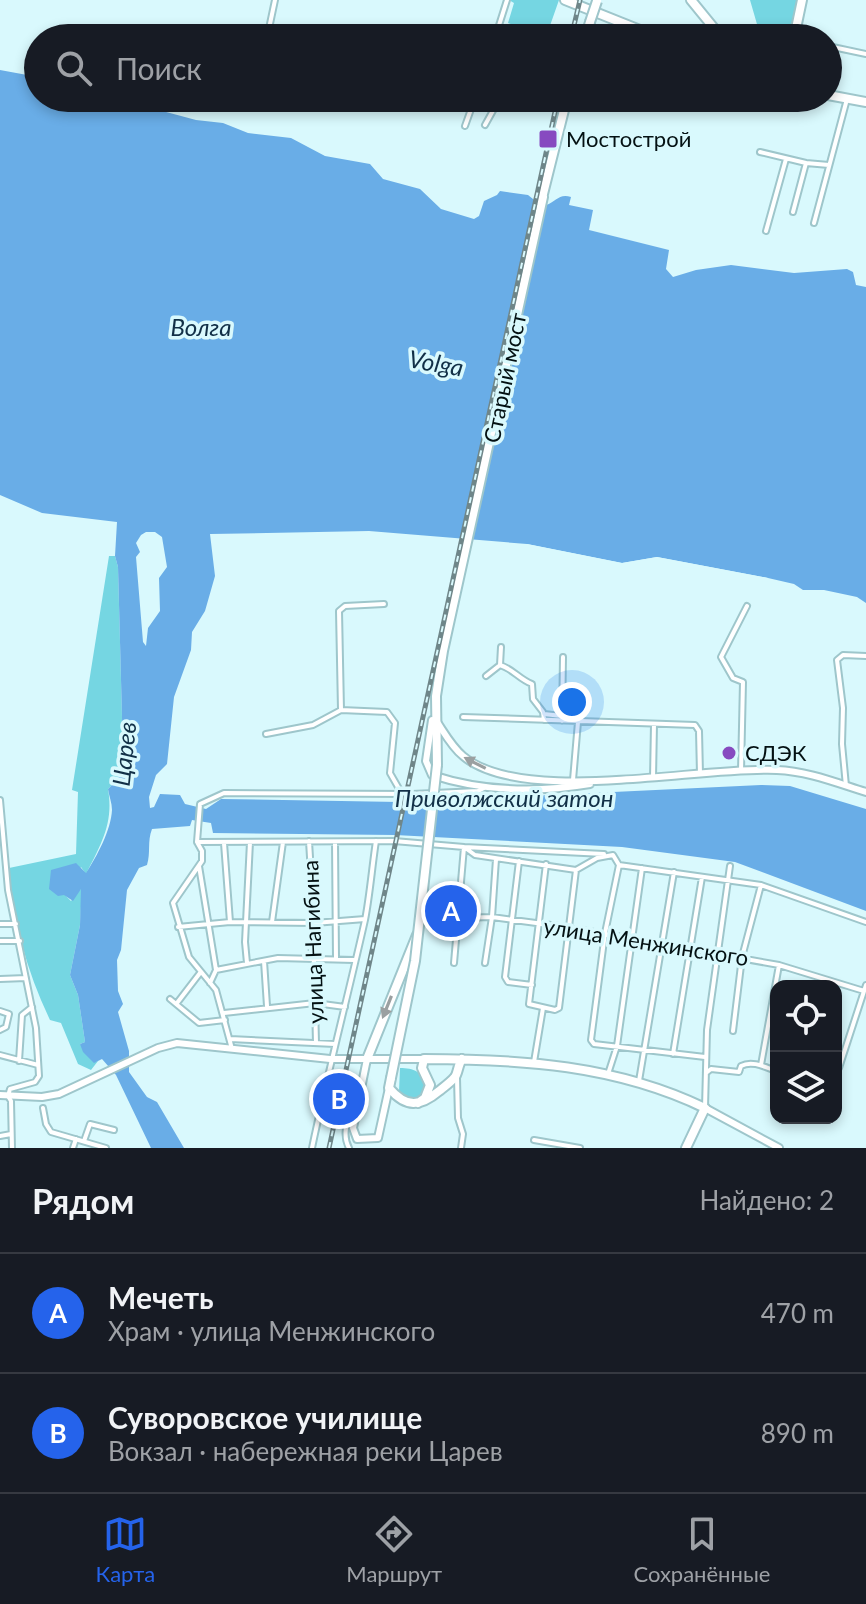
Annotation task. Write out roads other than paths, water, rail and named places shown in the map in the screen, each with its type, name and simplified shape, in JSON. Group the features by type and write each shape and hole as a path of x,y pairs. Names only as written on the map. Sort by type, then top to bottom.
{"main road":[{"path":"565,0 626,24"},
{"path":"691,0 711,24"},
{"path":"797,24 802,0"},
{"path":"589,24 597,1"},
{"path":"842,98 866,102"},
{"name":"Старый мост","path":"422,923 437,765 436,696 443,651 548,170 565,112"},
{"path":"434,722 426,761 428,771 442,778 486,788 554,790 609,781 741,771 791,771 866,792"},
{"path":"434,722 456,749 472,762 501,773 537,779 609,781"},
{"path":"438,746 448,745 456,749"},
{"path":"422,923 378,1138 360,1140 355,1137 353,1128 367,1059 422,923"},
{"path":"4,1096 49,1097 158,1048 177,1043 330,1059 534,1062 639,1081 705,1108 779,1148"},
{"path":"405,1059 423,1071 430,1085 427,1094 418,1103"},
{"path":"423,1071 424,1059"},
{"path":"389,1088 401,1101 418,1103 435,1095 457,1075 462,1059"},
{"path":"686,1148 705,1108"}],"street":[{"path":"270,24 275,0"},
{"path":"499,24 507,0"},
{"path":"842,49 866,54"},
{"path":"814,223 847,99"},
{"path":"465,126 470,112"},
{"path":"485,125 492,112"},
{"path":"760,152 829,165"},
{"path":"766,231 786,159"},
{"path":"793,212 806,163"},
{"path":"341,710 339,611 341,608 384,604"},
{"path":"741,771 743,682 733,678 721,657 747,606"},
{"path":"486,676 500,665 501,647"},
{"path":"846,786 843,708 837,660 843,655 866,656"},
{"path":"562,718 563,657"},
{"path":"500,665 511,669 520,680 532,684 533,699 544,717"},
{"path":"266,734 313,725 341,710 387,712 395,723 390,773 402,794"},
{"path":"463,717 544,717 578,722 697,726 700,774"},
{"path":"573,780 578,722"},
{"path":"653,778 654,724"},
{"path":"232,1049 216,990 189,957 178,927 174,899 199,866 203,854 197,842 200,806 224,793 402,794 478,791 486,788"},
{"path":"0,800 8,890 36,1028 38,1065 37,1080 14,1086 4,1096 11,1101 12,1148"},
{"name":"улица Нагибина","path":"309,841 316,1043"},
{"path":"312,1148 330,1059 365,919 376,841"},
{"path":"197,842 394,841 616,857 619,865 605,933 592,1042 705,1057"},
{"path":"247,963 245,921 250,842"},
{"path":"272,922 283,842"},
{"path":"335,842 336,959"},
{"path":"224,843 230,922"},
{"path":"464,847 472,854 496,859 576,870 610,855"},
{"path":"454,963 464,847"},
{"path":"485,963 496,859"},
{"path":"519,861 506,980 532,985"},
{"path":"546,864 529,1004 543,1008 558,1010 576,870"},
{"path":"619,865 761,885 866,922"},
{"path":"199,866 216,970 210,983"},
{"path":"705,1108 705,1057 730,866"},
{"path":"608,1074 617,1046 642,868"},
{"path":"639,1081 674,872"},
{"path":"673,1054 702,877"},
{"path":"733,1031 742,957 761,885"},
{"path":"0,890 8,890"},
{"name":"улица Менжинского","path":"422,923 458,916 492,917 605,933 742,957 865,988"},
{"path":"178,927 245,921 314,923 365,919"},
{"path":"0,924 16,924"},
{"path":"0,941 20,941"},
{"path":"216,970 247,963 311,957 354,960"},
{"path":"264,961 268,1007"},
{"path":"761,1065 779,965"},
{"path":"177,1003 200,973"},
{"path":"0,979 26,978"},
{"path":"842,1054 865,988"},
{"path":"170,999 199,1023 225,1020"},
{"path":"223,1013 315,1003 345,1007"},
{"path":"19,1061 22,1015 32,1007"},
{"path":"534,1062 543,1008"},
{"path":"0,1011 8,1012 6,1027 0,1030"},
{"path":"229,1039 335,1044"},
{"path":"0,1055 38,1065"},
{"path":"705,1073 711,1069 739,1072 745,1064 770,1069"},
{"path":"457,1075 458,1118 463,1134 461,1148"},
{"path":"43,1108 51,1132 106,1148"},
{"path":"349,1148 346,1130 349,1114 356,1111"},
{"path":"84,1141 90,1124 114,1130"},
{"path":"0,1136 11,1134"},
{"path":"73,1148 76,1139"},
{"path":"534,1140 580,1148"}],"water":[{"name":"Волга","path":"0,70 24,74 24,112 166,112 223,123 248,133 291,138 325,156 370,164 383,179 420,189 441,209 474,219 479,216 484,201 500,191 528,195 546,205 560,197 571,197 569,205 593,210 589,230 669,250 666,269 673,277 731,265 794,273 847,269 853,272 856,285 866,287 866,603 857,597 824,590 803,590 794,584 768,578 657,557 622,563 527,544 369,531 210,534 215,576 205,611 192,632 191,650 174,697 167,764 156,775 149,797 150,808 154,807 160,794 180,795 185,804 206,809 221,799 399,802 790,786 866,809 866,911 735,862 622,847 395,835 213,833 211,823 192,820 190,826 152,829 147,865 139,868 127,890 121,950 117,960 118,991 123,1004 118,1012 129,1051 129,1072 147,1097 157,1102 184,1148 151,1148 116,1075 102,1059 94,1063 80,1044 85,1042 78,995 70,975 80,925 81,889 73,901 49,889 51,870 76,863 86,873 95,859 111,818 108,789 118,779 123,755 118,567 115,556 117,522 42,513 0,495","holes":["146,532 155,532 162,537 167,567 159,578 160,611 148,628 146,646 143,642 136,557 140,552 136,543"]}],"railway":[{"path":"574,24 580,0"},
{"path":"329,1148 555,112"}],"place":[{"name":"Мостострой","path":"548,139"},
{"name":"СДЭК","path":"729,753"},
{"name":"Мечеть","path":"451,911"},
{"name":"Суворовское училище","path":"339,1099"}],"water label":[{"name":"Volga","path":"436,364"},
{"name":"Царев","path":"125,754"},
{"name":"Приволжский затон","path":"504,799"}]}
